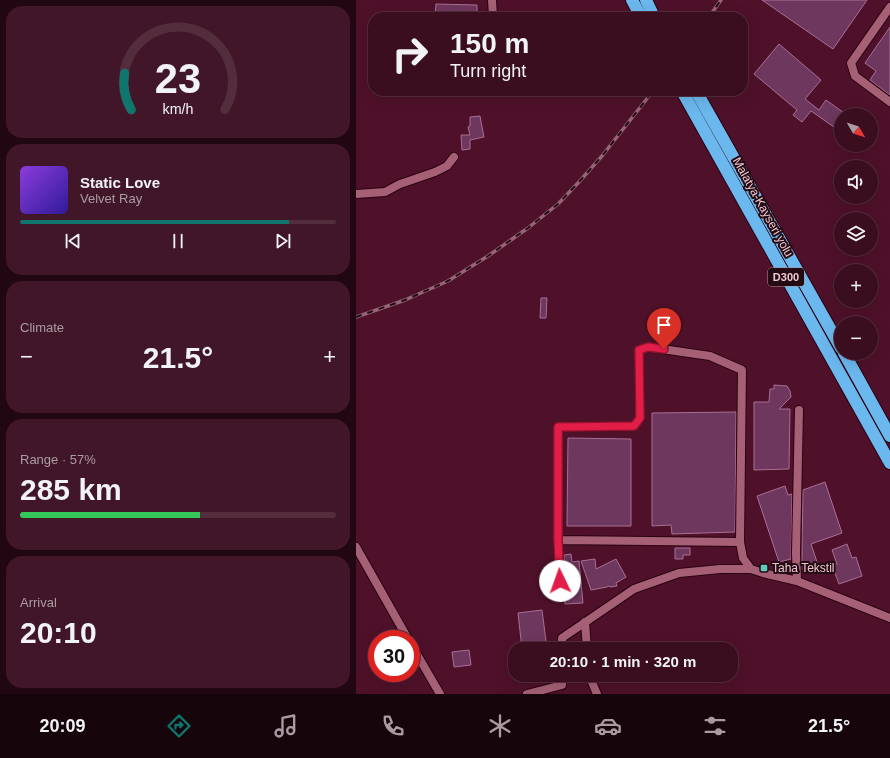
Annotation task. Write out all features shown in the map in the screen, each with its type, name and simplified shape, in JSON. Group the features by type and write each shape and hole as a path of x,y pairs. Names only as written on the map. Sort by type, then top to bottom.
{"highway":[{"path":"632,0 638,12"},
{"path":"646,0 652,12"},
{"name":"Malatya-Kayseri yolu","path":"685,96 890,463"},
{"name":"D300","path":"699,96 834,336"},
{"path":"848,360 890,436"}],"street":[{"path":"492,0 493,12"},
{"path":"890,7 851,63 855,76 890,102"},
{"path":"356,194 385,192 400,184 435,172 447,166 454,157"},
{"path":"560,581 558,540 558,427 634,426 640,418 639,350 648,347 710,356 742,370 740,542 743,558 751,570"},
{"path":"797,581 796,553 799,410"},
{"path":"558,540 740,542"},
{"path":"356,547 403,630"},
{"path":"562,642 562,638 634,589 680,573 720,569 751,570 797,581 890,618"},
{"path":"585,622 586,642"},
{"path":"420,660 440,694"},
{"path":"527,694 562,685 562,682"},
{"path":"592,682 597,694"}],"building":[{"path":"762,0 867,0 833,49"},
{"path":"436,4 477,5 477,12 435,12"},
{"path":"890,27 890,95 870,80 876,71 865,63"},
{"path":"779,44 821,80 805,99 819,110 826,100 837,108 834,108 834,127 811,111 802,122 793,115 797,110 754,74"},
{"path":"480,116 484,137 470,140 470,149 462,150 461,135 470,135 468,127 470,126 470,117"},
{"path":"541,298 547,298 546,318 540,318"},
{"path":"774,385 787,386 790,391 791,397 779,409 790,409 789,469 754,470 754,402 769,402 770,389 774,389"},
{"path":"736,412 735,532 672,534 671,525 652,526 652,413"},
{"path":"568,438 631,439 631,526 567,526"},
{"path":"825,482 842,533 811,544 818,565 802,570 803,490"},
{"path":"785,486 788,495 792,494 791,559 779,562 757,496"},
{"path":"847,544 852,558 856,557 862,576 839,584 832,565 837,564 832,550"},
{"path":"675,548 690,548 690,555 683,555 683,559 675,559"},
{"path":"571,554 572,562 579,561 583,603 565,604 563,586 566,586 564,555"},
{"path":"595,559 596,569 616,559 626,577 616,583 617,586 609,586 591,590 581,561"},
{"path":"542,610 546,642 521,642 518,613"},
{"path":"469,650 471,665 454,667 452,652"}],"railway":[{"path":"713,12 721,0"},
{"path":"356,317 405,300 448,281 488,256 528,228 558,204 578,183 602,156 649,96"}],"place":[{"name":"Taha Tekstil","path":"764,568"}],"route":[{"path":"560,581 558,540 558,427 634,426 640,418 639,350 648,347 664,349"}]}
